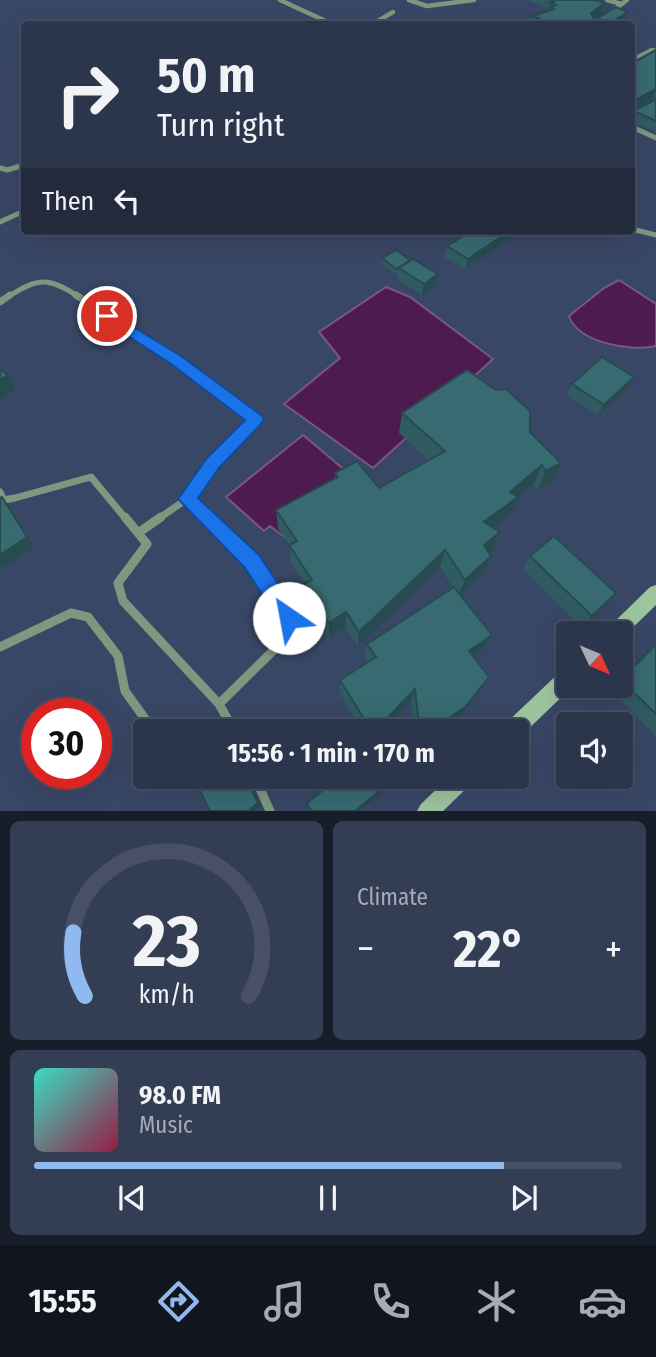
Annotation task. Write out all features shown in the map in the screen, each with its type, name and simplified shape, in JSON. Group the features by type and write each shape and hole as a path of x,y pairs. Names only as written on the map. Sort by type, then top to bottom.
{"main road":[{"path":"627,621 656,593"},
{"path":"525,719 556,689"},
{"path":"428,811 451,789"}],"street":[{"path":"280,0 326,21"},
{"path":"409,0 427,6 474,0"},
{"path":"607,0 622,4"},
{"path":"605,16 627,0"},
{"path":"378,21 393,12"},
{"path":"635,58 652,50 656,51"},
{"path":"635,128 656,138"},
{"path":"0,168 7,170 21,166"},
{"path":"0,222 21,212"},
{"path":"635,230 656,234"},
{"path":"0,302 32,282 47,278 176,360 256,419 213,463 187,499 138,533"},
{"path":"0,492 4,500 25,498 72,480 91,477 147,544 118,583 123,601 219,704 228,719"},
{"path":"187,499 252,562 289,618 286,638 219,704"},
{"path":"0,647 71,613 88,617 118,656 125,691 145,719"},
{"path":"260,789 270,811"}],"shaded area":[{"path":"619,280 656,304 656,346 634,348 607,343 583,333 574,325 569,316 604,288"},
{"path":"386,287 410,297 493,359 373,468 284,404 340,358 319,332"},
{"path":"303,435 360,483 294,544 270,526 264,531 226,497"}],"building":[{"path":"550,0 595,0 605,3 591,13 594,20 616,7 628,12 613,21 534,21 540,19 533,16 554,9 550,7 556,5 550,3 554,2"},
{"path":"656,50 656,89 635,100 635,61"},
{"path":"656,99 656,121 635,111"},
{"path":"465,235 503,235 468,259 447,246"},
{"path":"396,250 410,260 396,269 382,258"},
{"path":"413,259 438,274 424,284 399,268"},
{"path":"602,357 634,377 604,405 572,384"},
{"path":"0,369 8,375 0,380"},
{"path":"467,370 496,390 506,389 530,411 530,432 561,463 546,471 542,465 510,492 518,497 484,522 500,532 484,545 491,556 465,580 445,550 359,632 346,612 329,623 304,584 312,580 289,545 297,541 276,510 338,477 335,473 357,461 379,488 445,451 402,413"},
{"path":"2,497 27,537 0,555 0,498"},
{"path":"554,536 616,593 592,616 530,556"},
{"path":"454,587 492,635 469,651 489,677 465,707 447,719 418,719 415,689 386,719 364,719 340,680 376,657 367,644"},
{"path":"656,644 656,714 634,693 634,667"},
{"path":"199,789 251,789 258,803 248,811 210,811"},
{"path":"324,789 382,789 355,811 311,811 307,803"}],"route":[{"path":"107,316 176,360 256,419 213,463 187,499 252,562 289,618"}]}
